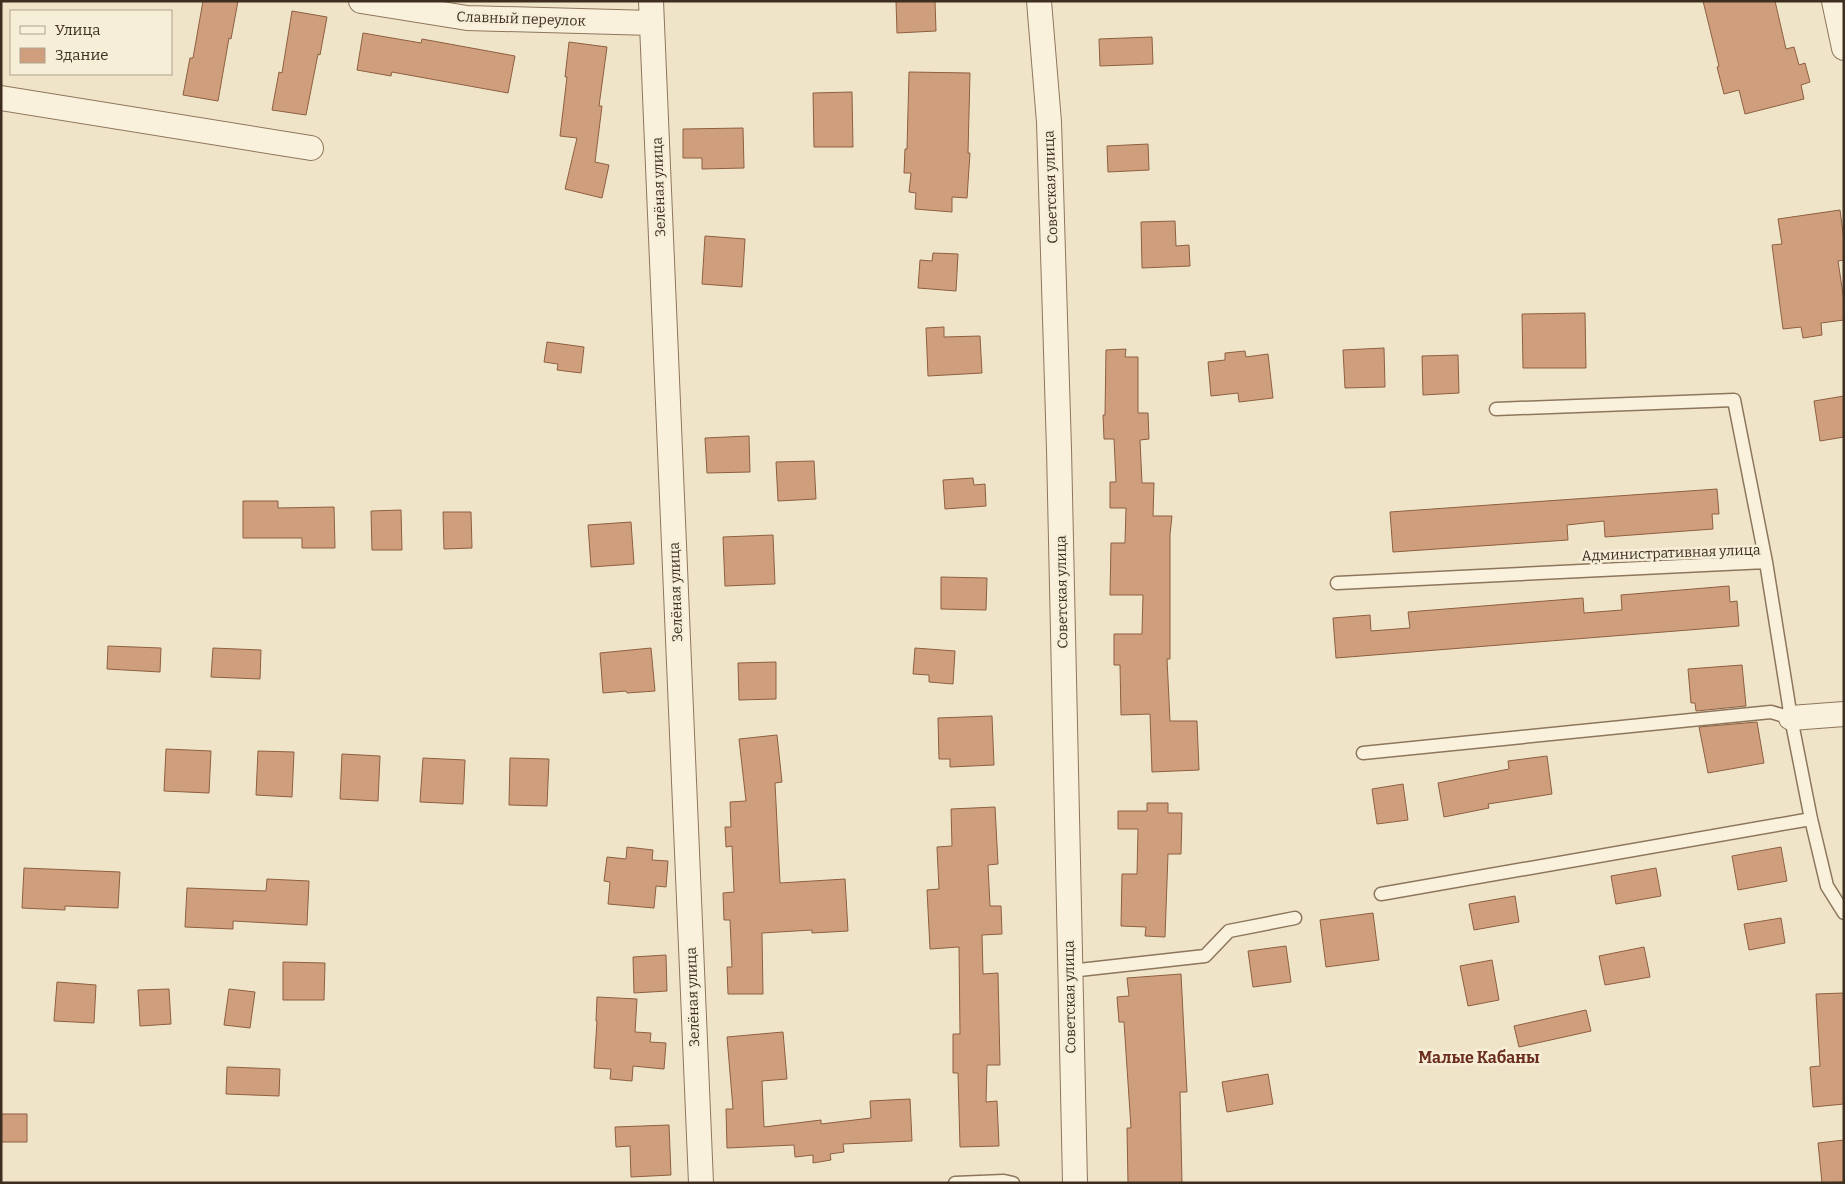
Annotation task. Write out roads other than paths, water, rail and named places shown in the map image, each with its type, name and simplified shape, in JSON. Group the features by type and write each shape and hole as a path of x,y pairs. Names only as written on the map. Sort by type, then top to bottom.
{"street":[{"name":"Славный переулок","path":"361,1 466,18 652,12"},
{"name":"Советская улица","path":"1039,1 1049,132 1059,449 1075,1183"},
{"path":"1834,1 1844,48"},
{"name":"Зелёная улица","path":"652,12 700,1183"},
{"path":"1,98 311,148"},
{"path":"1791,718 1844,714"}],"lane":[{"path":"1496,409 1734,400 1766,562"},
{"name":"Административная улица","path":"1337,583 1766,562 1791,718 1811,819 1827,886 1844,914"},
{"path":"1363,753 1771,712 1791,718"},
{"path":"1381,894 1811,819"},
{"path":"1070,971 1205,956 1229,931 1294,918"},
{"path":"955,1183 1004,1181 1013,1183"}],"district":[{"name":"Малые Кабаны","path":"1479,1057"}]}
